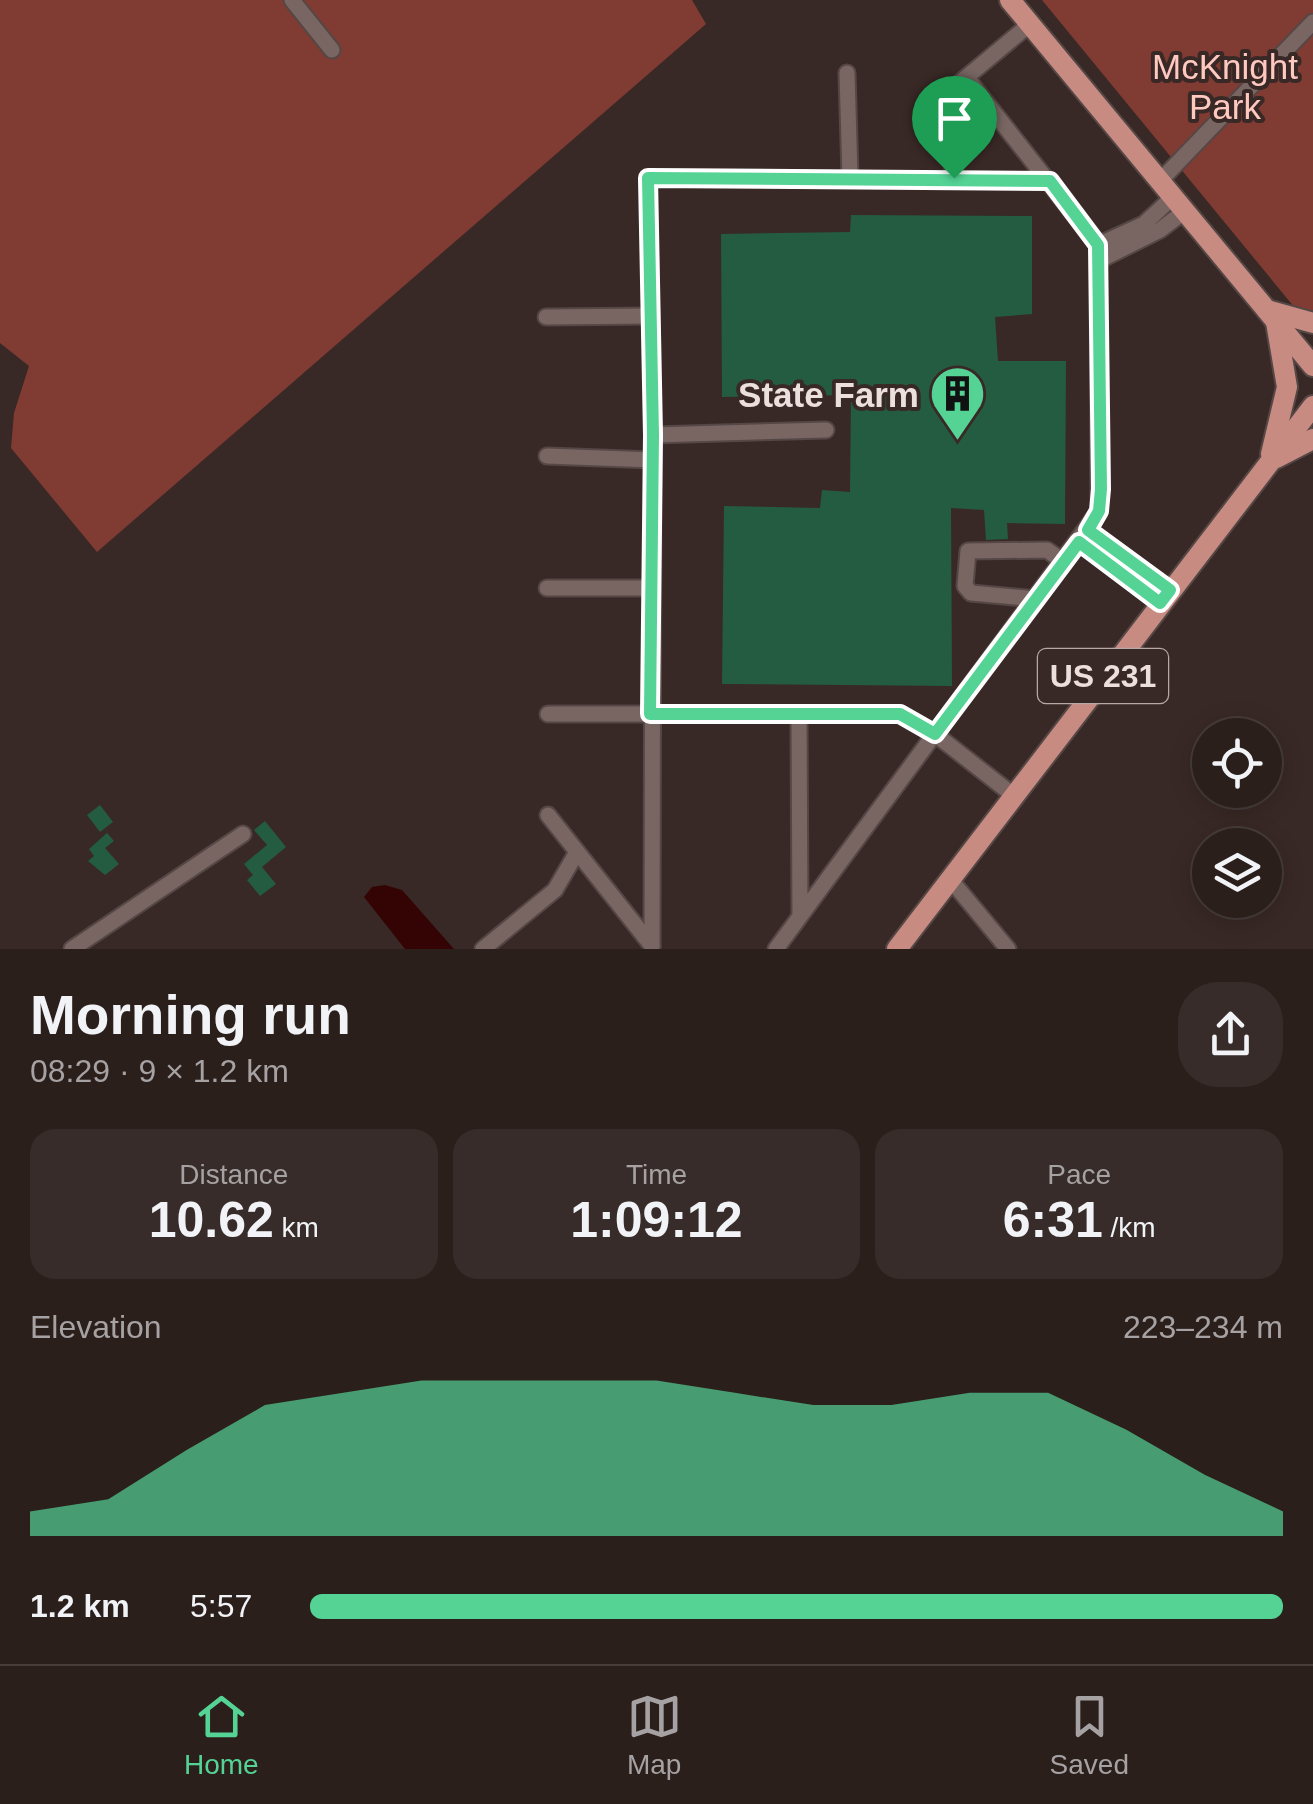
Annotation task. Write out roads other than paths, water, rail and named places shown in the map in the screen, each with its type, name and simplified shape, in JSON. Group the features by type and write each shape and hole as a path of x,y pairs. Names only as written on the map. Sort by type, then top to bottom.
{"main road":[{"path":"1010,0 1313,366"},
{"path":"1271,316 1313,323"},
{"path":"1270,461 1287,387 1271,316"},
{"name":"US 231","path":"897,949 1313,406"},
{"path":"1270,461 1313,439"}],"street":[{"path":"292,0 332,50"},
{"path":"1099,252 1160,230 1173,197 1313,22"},
{"path":"954,178 951,97 967,78 1030,24"},
{"path":"846,74 850,178"},
{"path":"776,949 1099,511 1099,252 1050,181 967,78"},
{"path":"653,947 653,435 648,178 1050,181"},
{"path":"546,317 651,316"},
{"path":"653,435 826,430"},
{"path":"547,456 653,460"},
{"path":"1084,536 1164,596"},
{"path":"1036,599 971,594 965,586 964,556 977,548 1047,550 1064,562"},
{"path":"547,588 652,588"},
{"path":"548,714 900,714 935,734 1012,795"},
{"path":"799,714 800,916"},
{"path":"548,815 653,947"},
{"path":"72,949 243,834"},
{"path":"483,949 555,890 577,852"},
{"path":"950,879 1008,949"}],"place":[{"name":"State Farm","path":"958,443"}],"park label":[{"name":"McKnight Park","path":"1225,86"}]}
